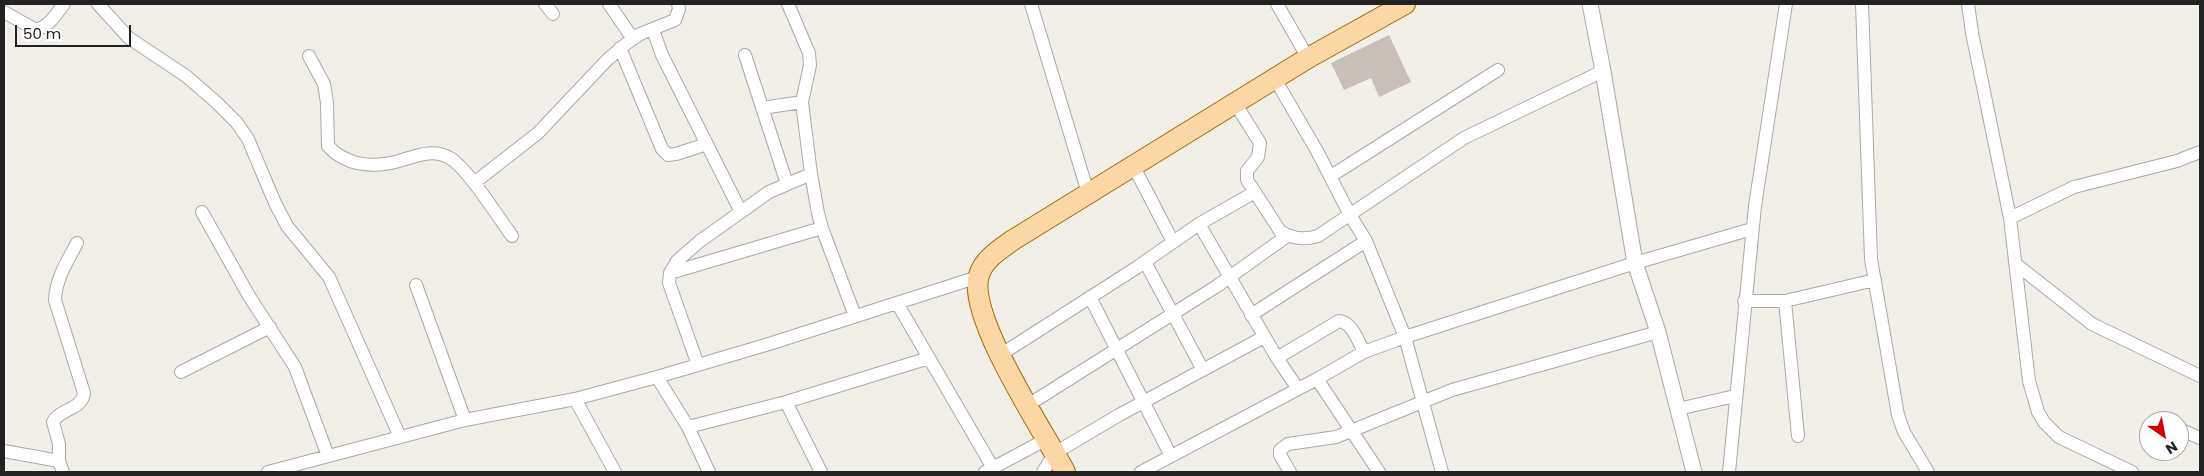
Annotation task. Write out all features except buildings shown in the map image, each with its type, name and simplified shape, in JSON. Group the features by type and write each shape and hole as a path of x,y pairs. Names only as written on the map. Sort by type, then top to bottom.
{"main road":[{"path":"1065,472 1000,355 980,304 978,277 991,256 1275,78 1405,4"}],"street":[{"path":"4,12 36,30 43,28 51,22 64,4"},
{"path":"98,4 129,38 186,76 237,122 248,139 275,203 287,226 329,278 362,348 400,437"},
{"path":"609,4 633,39"},
{"path":"474,183 538,133 620,48 633,39 675,20 680,9 678,4"},
{"path":"788,4 809,53 810,66 802,102 811,174 822,228 855,316"},
{"path":"1030,4 1088,194"},
{"path":"1277,4 1308,58"},
{"path":"1728,472 1752,229 1786,4"},
{"path":"1862,4 1871,259 1898,415 1904,432 1928,472"},
{"path":"1968,4 2010,218 2017,265 2029,381 2038,412 2044,422 2059,437 2132,472"},
{"path":"1593,5 1635,263 1658,332 1694,472"},
{"path":"653,30 662,55 741,212"},
{"path":"620,48 662,149 668,155 707,144"},
{"path":"745,55 787,184"},
{"path":"309,56 324,84 327,103 328,146 335,154 350,162 370,164 398,161 421,153 448,157 457,162 512,236"},
{"path":"1331,176 1498,70"},
{"path":"1235,103 1260,143 1258,157 1247,171 1247,180 1280,231 1287,236 1308,239 1318,236 1464,138 1604,71"},
{"path":"1275,78 1366,241 1405,338 1442,472"},
{"path":"762,108 802,102"},
{"path":"2010,218 2074,187 2167,163 2200,152"},
{"path":"1134,167 1173,242"},
{"path":"698,365 669,282 670,272 676,261 688,250 769,192 811,174"},
{"path":"1000,355 1199,224 1255,192"},
{"path":"202,212 249,296 295,367 328,456"},
{"path":"1199,224 1264,337 1298,389"},
{"path":"670,272 822,228"},
{"path":"1141,472 1317,379 1364,352 1635,263 1752,229"},
{"path":"1028,405 1229,277 1287,236"},
{"path":"1251,315 1366,241"},
{"path":"4,451 61,467 58,444 52,422 55,417 72,409 84,398 55,300 56,288 61,273 77,244"},
{"path":"1144,262 1203,370"},
{"path":"2017,265 2092,324 2200,376"},
{"path":"268,472 465,420 575,399 657,377 978,277"},
{"path":"1744,301 1784,301 1875,280"},
{"path":"416,285 465,420"},
{"path":"1090,297 1171,456"},
{"path":"1784,301 1798,436"},
{"path":"897,303 989,470 1051,446 1119,416 1264,337"},
{"path":"1277,358 1339,321 1344,321 1349,325 1364,352"},
{"path":"182,372 270,327"},
{"path":"1290,472 1280,455 1280,450 1284,446 1311,439 1336,437 1422,400 1452,390 1658,332"},
{"path":"688,427 786,402 929,358"},
{"path":"657,377 688,427 709,472"},
{"path":"1317,379 1379,472"},
{"path":"1678,409 1735,396"},
{"path":"575,399 615,472"},
{"path":"786,402 821,472"},
{"path":"1043,472 1051,446"}]}
